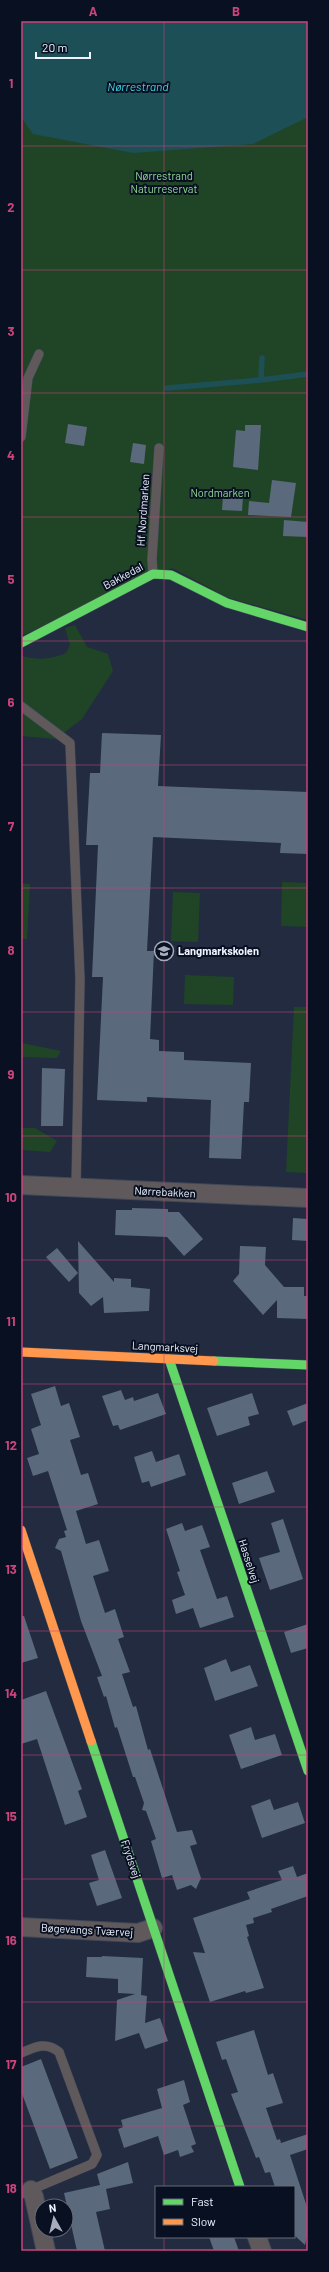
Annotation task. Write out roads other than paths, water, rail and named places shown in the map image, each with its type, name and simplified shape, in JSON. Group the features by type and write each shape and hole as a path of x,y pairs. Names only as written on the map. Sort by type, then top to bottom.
{"street":[{"name":"Bakkedal","path":"21,644 153,574 171,575 227,603 308,627"},
{"name":"Nørrebakken","path":"21,1185 308,1198"},
{"name":"Langmarksvej","path":"21,1352 308,1365"},
{"name":"Hasselvej","path":"169,1359 308,1771"},
{"name":"Frydsvej","path":"21,1530 240,2186"},
{"name":"Bøgevangs Tværvej","path":"21,1927 138,1933 153,1928"},
{"path":"26,2192 34,2198 46,2251"},
{"path":"257,2238 262,2251"}],"lane":[{"path":"21,437 28,378 39,354"},
{"name":"Hf Nordmarken","path":"153,574 152,560 159,448"},
{"path":"21,706 70,743 80,979 76,1187"},
{"path":"21,2053 36,2046 47,2046 59,2052 97,2155 92,2164 26,2192"}],"water":[{"name":"Nørrestrand","path":"21,21 308,21 308,115 306,118 253,144 133,153 33,134 21,117"}],"waterway":[{"path":"262,358 261,380 308,374"},
{"path":"167,388 261,380"}],"place":[{"name":"Langmarkskolen","path":"164,951"}],"park label":[{"name":"Nørrestrand Naturreservat","path":"164,182"},
{"name":"Nordmarken","path":"220,493"}]}
